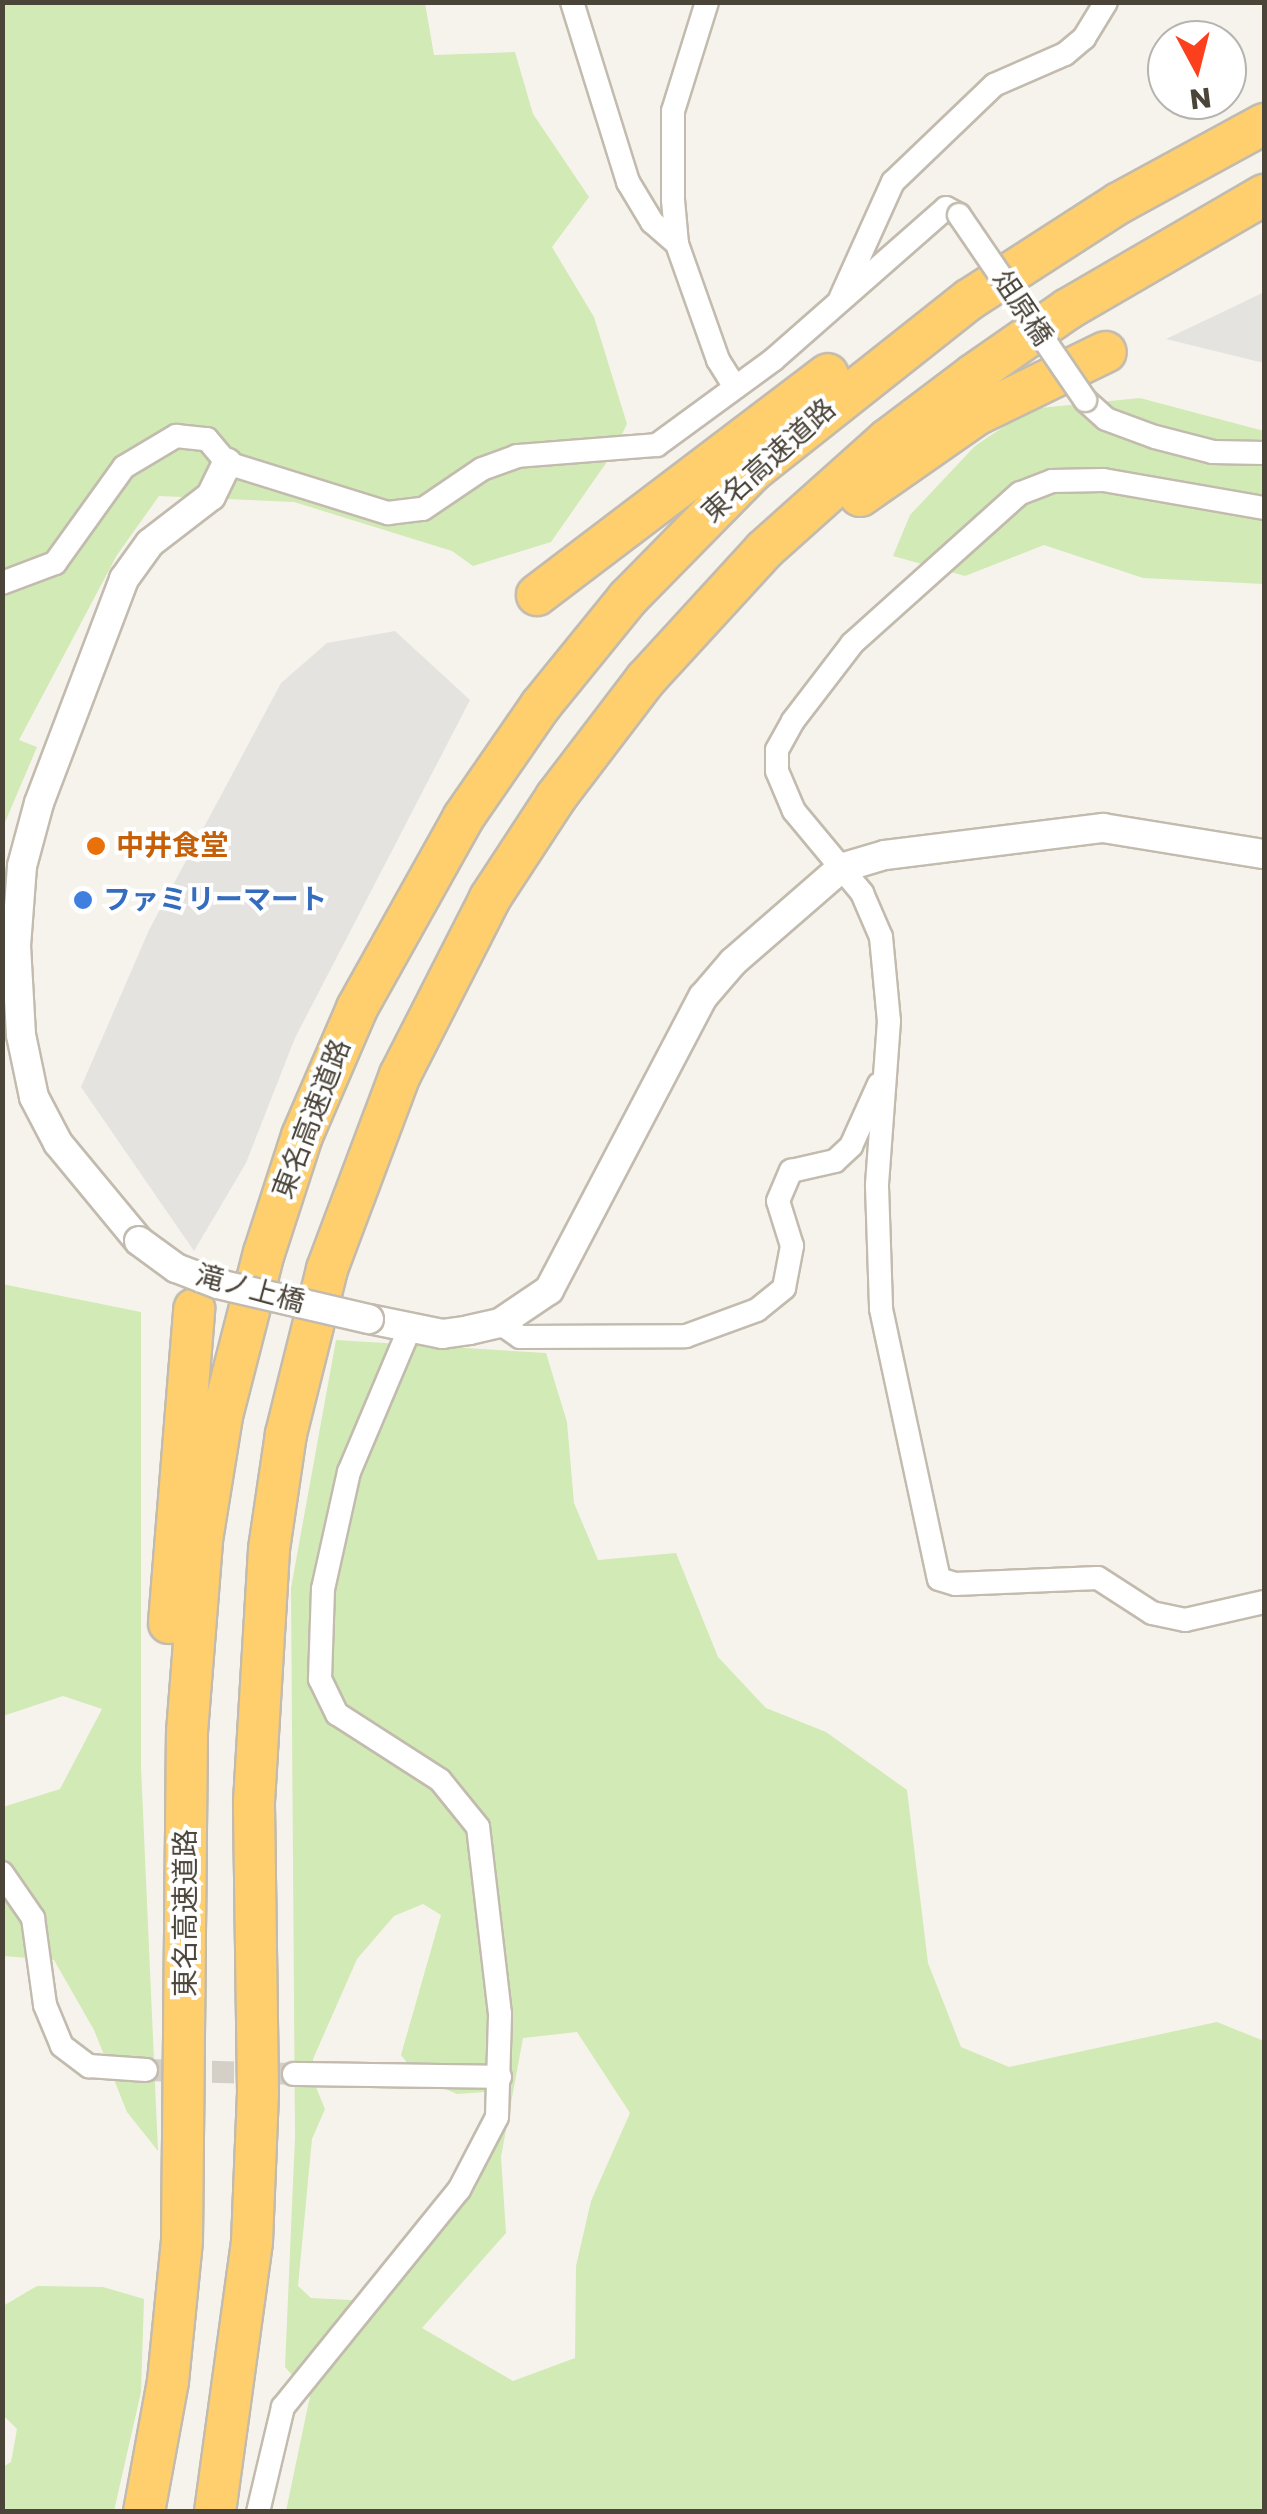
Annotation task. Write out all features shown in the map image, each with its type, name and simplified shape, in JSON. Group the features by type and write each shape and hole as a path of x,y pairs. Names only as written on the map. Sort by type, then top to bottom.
{"highway":[{"path":"537,595 914,311 1177,152 1264,112"},
{"name":"東名高速道路","path":"144,2512 168,2381 182,2240 185,1866 200,1556 241,1334 282,1193 330,1067 389,946 462,818 541,705 628,598 815,416 1035,254 1264,124"},
{"path":"215,2512 252,2242 258,2092 254,1783 271,1532 286,1434 328,1268 368,1150 420,1031 490,898 586,755 690,627 764,550 887,440 973,375 1083,299 1264,195"},
{"path":"420,1031 596,770 734,607 905,462 976,415 1106,352"},
{"path":"185,1866 167,1656 194,1310"}],"street":[{"path":"572,2 628,182 652,222 677,244"},
{"path":"708,2 672,111 677,244 718,360 734,387"},
{"path":"2,583 40,572 68,552 124,467 160,441 207,439 227,463 388,513 422,509 482,469 516,456 657,445 840,299 893,182 994,85 1074,46 1106,2"},
{"name":"俎原橋","path":"840,299 946,208 959,215 1085,400 1106,419 1213,452 1264,453"},
{"name":"滝ノ上橋","path":"227,463 211,496 150,543 124,579 39,803 22,866 16,946 21,1035 34,1097 58,1143 139,1242 176,1268 218,1284 409,1330 442,1334 500,1323"},
{"path":"1264,508 1076,480 1020,493 994,511 852,644 778,750 777,771 794,811 862,892 882,938 889,1022 882,1081 881,1309 939,1579 956,1584 1098,1578 1152,1612 1184,1620 1264,1602"},
{"path":"882,1081 851,1146 834,1161 791,1171 778,1201 792,1246 784,1288 758,1310 686,1336 520,1337 500,1323 548,1290 566,1267 703,997 733,962 841,868 886,855 1103,828 1264,854"},
{"path":"258,2512 282,2407 459,2190 497,2117 500,2014 478,1828 440,1780 337,1714 320,1679 323,1589 349,1472 409,1330"},
{"path":"2,1873 33,1918 36,2003 73,2058 116,2070 146,2070"},
{"path":"294,2074 500,2077"}],"green space":[{"path":"425,3 434,55 515,52 533,114 589,197 552,247 594,317 627,424 611,456 551,542 473,566 452,551 294,502 159,496 117,555 19,740 37,747 3,827 2,5"},
{"path":"1140,398 1264,431 1264,584 1143,578 1044,545 965,576 893,556 910,515 975,446 1030,409"},
{"path":"2,1284 141,1312 141,1767 158,2151 127,2112 94,2030 54,1960 3,1956 3,1807 60,1789 102,1709 63,1696 3,1716"},
{"path":"336,1340 546,1353 567,1422 574,1503 598,1560 676,1553 718,1657 766,1708 826,1732 907,1790 928,1963 961,2047 1009,2067 1217,2022 1264,2041 1264,2511 286,2511 310,2396 285,2367 295,2137 291,1588","holes":["423,1904 441,1915 401,2055 419,2078 457,2094 486,2092 491,2112 468,2167 481,2177 455,2213 370,2301 311,2298 298,2286 312,2139 325,2109 313,2080 313,2059 357,1959 394,1916","577,2032 630,2113 591,2201 576,2266 575,2358 513,2381 422,2328 506,2233 501,2157 523,2038"]},
{"path":"37,2286 103,2287 144,2299 141,2392 114,2511 3,2511 3,2467 11,2462 17,2429 3,2415 3,2306"}],"shaded area":[{"path":"1264,292 1264,363 1166,339 1229,309"},
{"path":"395,631 470,700 295,1038 246,1163 194,1251 81,1087 149,930 281,683 327,643"}],"tunnel":[{"path":"146,2070 294,2074"}],"place":[{"name":"中井食堂","path":"96,846"},
{"name":"ファミリーマート","path":"83,900"}]}
